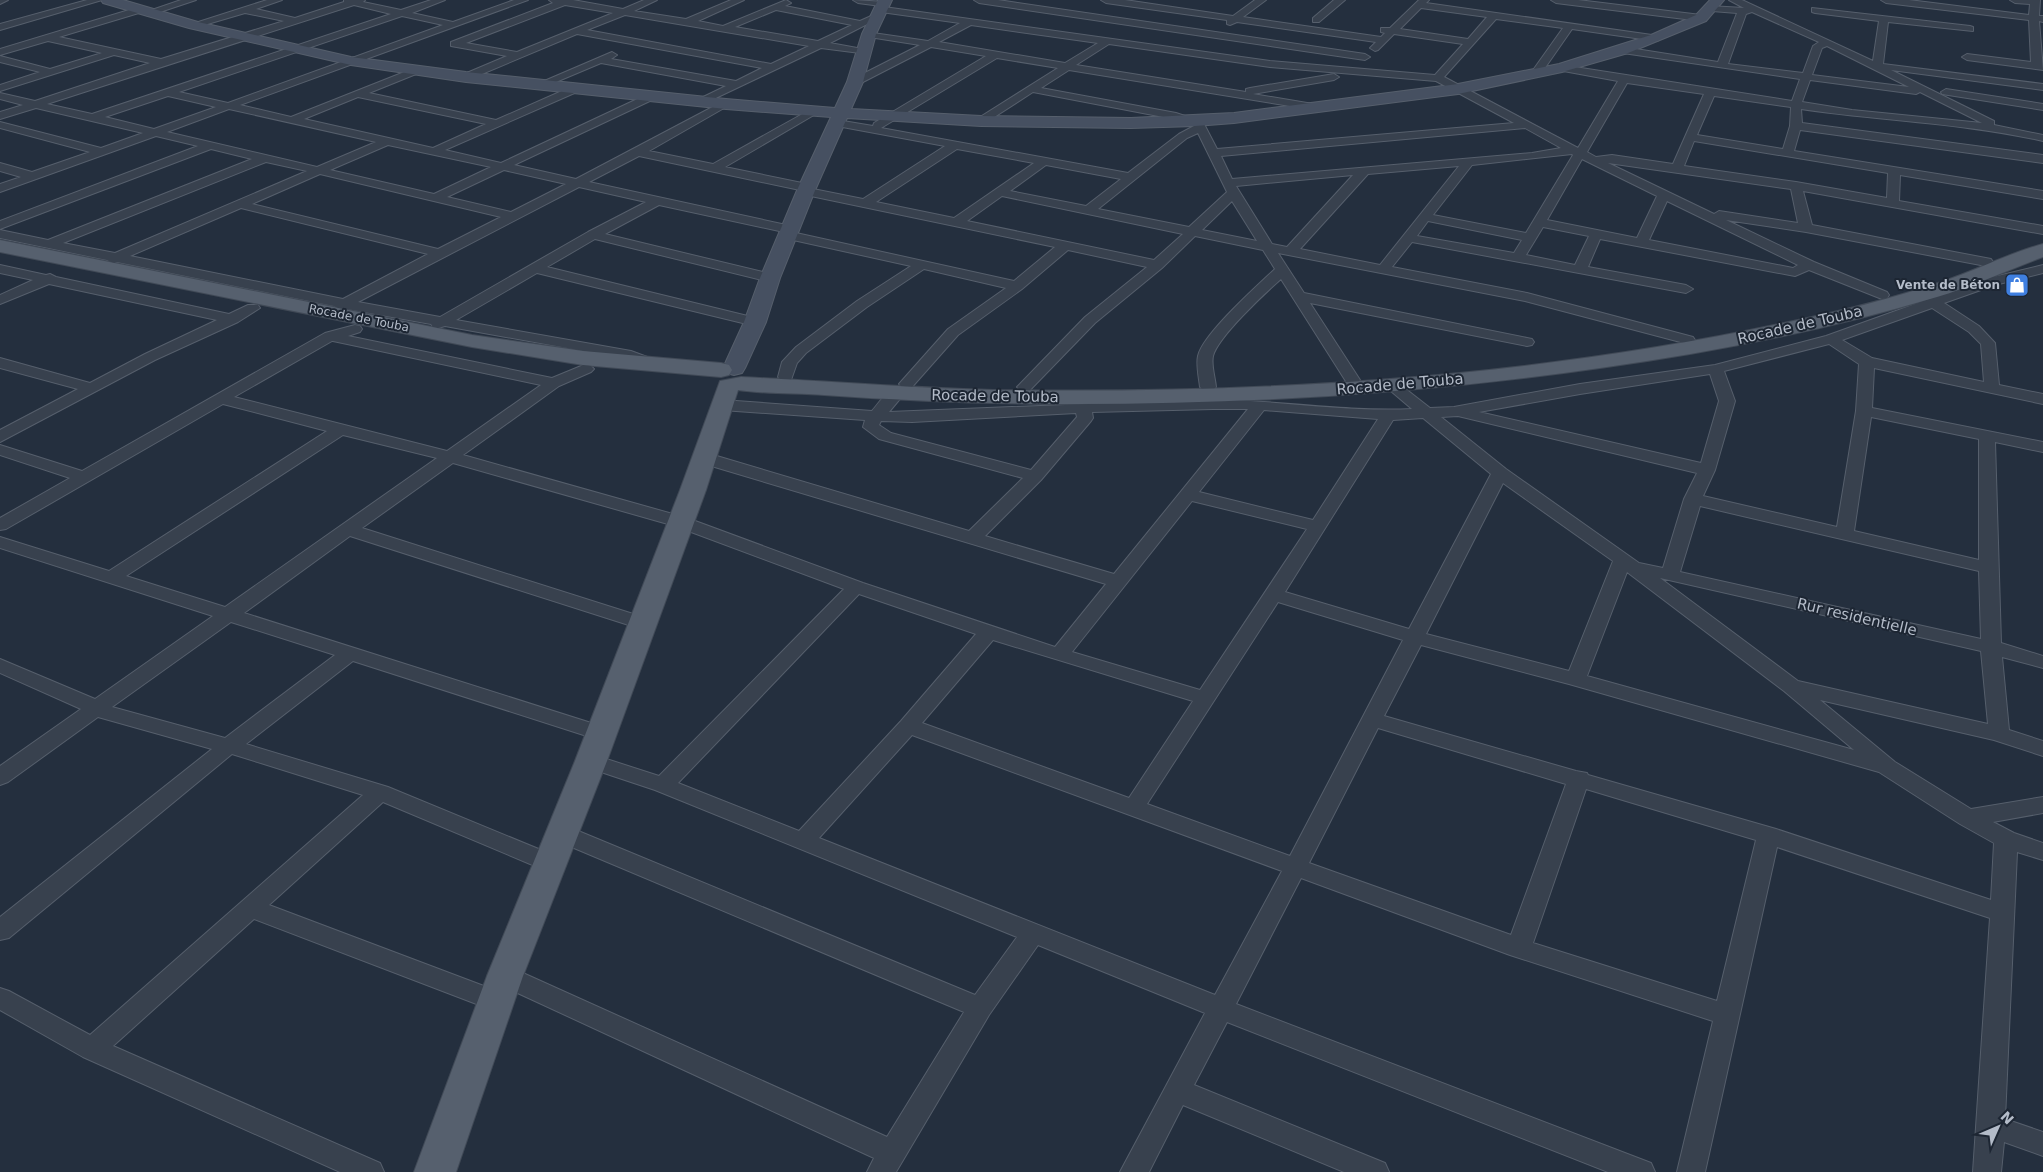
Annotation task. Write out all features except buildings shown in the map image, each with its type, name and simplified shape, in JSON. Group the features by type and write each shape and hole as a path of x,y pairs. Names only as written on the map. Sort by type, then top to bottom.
{"main road":[{"name":"Rocade de Touba","path":"0,246 95,266 434,327 583,358 655,365 729,381 786,377 902,389 1025,387 1211,396 1571,357 1688,340 1821,313 1986,262 2043,238"},
{"name":"Rocade de Touba","path":"0,258 56,275 253,308 463,350 586,369 672,380 902,389 1003,396 1211,396 1393,386 1611,361 1758,336 1824,321 1931,292 1983,274 2039,259"},
{"path":"435,1172 501,988 681,522 729,381"}],"street":[{"path":"0,27 97,0"},
{"path":"108,0 241,37 351,61 574,89 701,102 815,110 871,129 1129,177"},
{"path":"0,52 144,11 191,0"},
{"path":"194,25 277,0"},
{"path":"342,0 357,1 454,26"},
{"path":"92,118 440,0"},
{"path":"0,188 523,0"},
{"path":"466,76 652,0"},
{"path":"686,23 739,0"},
{"path":"723,29 794,0"},
{"path":"858,0 905,12 1186,53 1351,72 1438,78 1576,152 1809,265 1882,295"},
{"path":"979,0 1365,57"},
{"path":"1106,0 1383,40"},
{"path":"1186,53 1261,0"},
{"path":"1340,0 1316,20 1469,42"},
{"path":"1556,0 1636,10 1710,9 1762,12 1809,21 1884,18 1969,43 2040,67 2039,35 2032,17 2034,1 2015,0"},
{"path":"1625,26 1643,0"},
{"path":"1734,0 1762,12"},
{"path":"1809,21 1819,0"},
{"path":"1886,0 2043,18"},
{"path":"0,116 160,62 357,1"},
{"path":"446,42 562,1 864,52"},
{"path":"1168,9 1180,1 1246,11"},
{"path":"1234,93 1328,78 1351,72 1422,3 1570,25 1625,26 1656,38"},
{"path":"905,12 921,4"},
{"path":"1041,32 1086,5"},
{"path":"774,7 930,43 1321,108"},
{"path":"701,102 734,84 817,45 864,29 882,7"},
{"path":"839,118 891,117 981,121 1198,124 1458,90 1562,68 1656,38 1710,9"},
{"path":"1943,95 1961,76 1969,43 1967,9"},
{"path":"245,10 361,36"},
{"path":"1722,66 1742,11"},
{"path":"1438,78 1494,15"},
{"path":"1875,65 1884,18"},
{"path":"1622,50 1807,78 1893,103 2039,137 2042,106 1925,92 1828,42 1809,21"},
{"path":"855,82 890,66 969,22"},
{"path":"1536,73 1570,25"},
{"path":"864,29 864,52 855,82 807,189 770,278 755,322 729,381 875,416 932,417 1083,408 1211,396 1260,405 1388,415 1454,412 1543,398 1580,389 1716,369 1831,339 1990,282 2039,259"},
{"path":"574,31 771,67"},
{"path":"421,37 516,55"},
{"path":"47,38 160,62"},
{"path":"379,41 398,45"},
{"path":"981,121 1107,41"},
{"path":"1788,153 1796,126 1796,104 1818,46 1828,42"},
{"path":"540,85 640,43"},
{"path":"0,88 114,52"},
{"path":"871,129 997,54"},
{"path":"0,59 51,72"},
{"path":"601,60 734,84"},
{"path":"1875,65 2043,86"},
{"path":"1562,68 1796,104 1893,103 1925,92"},
{"path":"290,121 417,70"},
{"path":"1518,257 1540,223 1576,152 1624,79"},
{"path":"432,152 574,89"},
{"path":"1032,89 1169,115 1198,124 1231,188 1266,247 1352,380"},
{"path":"165,92 578,183 1017,286"},
{"path":"1676,168 1710,92"},
{"path":"357,94 497,123"},
{"path":"1943,95 2043,148"},
{"path":"0,96 512,216"},
{"path":"435,198 650,97"},
{"path":"0,234 50,243 335,308 638,152 726,104"},
{"path":"716,168 815,110"},
{"path":"0,124 101,151"},
{"path":"1089,210 1198,124"},
{"path":"1214,154 1526,125"},
{"path":"1796,126 2043,159"},
{"path":"1689,138 2043,195"},
{"path":"95,266 385,142"},
{"path":"0,225 210,145"},
{"path":"866,203 955,145"},
{"path":"638,152 1157,265"},
{"path":"1025,387 1090,320 1157,265 1192,232 1231,188 1364,171 1576,152"},
{"path":"27,251 262,158"},
{"path":"1595,161 1612,159 1796,186 2043,230"},
{"path":"957,222 1044,161"},
{"path":"1384,269 1468,162"},
{"path":"0,167 32,176"},
{"path":"1893,203 1894,170"},
{"path":"1290,252 1364,171"},
{"path":"1796,186 1806,228"},
{"path":"999,192 1290,252 1548,302 1604,319 1688,340"},
{"path":"1642,242 1664,195"},
{"path":"434,327 593,235 657,201"},
{"path":"239,204 440,253"},
{"path":"1700,212 1806,228 1986,262"},
{"path":"1426,217 1530,238"},
{"path":"1540,223 1795,272 1809,265"},
{"path":"1580,269 1596,234"},
{"path":"593,235 770,278"},
{"path":"1409,238 1686,290"},
{"path":"1035,476 886,436 871,427 875,416 953,332 1017,286 1066,245"},
{"path":"786,377 790,362 801,350 862,304 922,265"},
{"path":"535,268 755,322"},
{"path":"0,269 56,275 233,319"},
{"path":"1211,396 1205,358 1209,346 1251,299 1282,270"},
{"path":"0,300 56,275"},
{"path":"1298,296 1527,342"},
{"path":"1934,303 1974,329 1988,343 1992,388"},
{"path":"0,437 150,357 253,308"},
{"path":"0,525 330,336 355,329"},
{"path":"330,336 554,383"},
{"path":"1831,339 1867,362 2043,398"},
{"path":"1845,534 1864,411 1867,362"},
{"path":"0,363 92,388"},
{"path":"0,777 554,383 586,369"},
{"path":"1670,574 1694,499 1707,470 1727,401 1716,369"},
{"path":"1393,386 1500,473 1628,563 1790,686 1887,767 1968,818 2006,839 2043,852"},
{"path":"222,399 451,457 681,522 856,587 989,632 1059,655 1205,698"},
{"path":"1059,655 1117,580 1189,496 1260,405"},
{"path":"974,537 1035,476 1085,418 1083,408"},
{"path":"1864,411 2043,447"},
{"path":"1454,412 1707,470"},
{"path":"1133,809 1316,526 1356,468 1388,415"},
{"path":"110,578 341,429"},
{"path":"1987,435 1988,568 1991,647 1999,734"},
{"path":"0,450 84,477"},
{"path":"704,458 1117,580"},
{"path":"1134,1172 1176,1090 1222,1009 1371,718 1500,473"},
{"path":"1189,496 1316,526"},
{"path":"1694,499 1988,568"},
{"path":"349,530 642,623"},
{"path":"0,542 349,654 595,747 663,785 1222,1009 1641,1172"},
{"path":"1576,679 1628,563"},
{"name":"Rur residentielle","path":"1628,563 1991,647 2043,662"},
{"path":"663,785 856,587"},
{"path":"1272,594 1414,637 1576,679 1887,767"},
{"path":"803,841 908,726 989,632"},
{"path":"0,931 228,746 349,654"},
{"path":"0,665 114,716 228,746 380,792 550,863"},
{"path":"1790,686 1999,734 2043,749"},
{"path":"1371,718 1768,835 2002,913"},
{"path":"908,726 1519,948 1727,1015"},
{"path":"1519,948 1579,778"},
{"path":"92,1049 380,792"},
{"path":"1968,818 2043,805"},
{"path":"562,834 980,1008"},
{"path":"1691,1172 1768,835"},
{"path":"1986,1172 1991,1126 2006,839"},
{"path":"249,907 501,988 887,1162 980,1008 1033,933"},
{"path":"0,998 92,1049 368,1172"},
{"path":"1176,1090 1375,1172"},
{"path":"1991,1126 2043,1144"}],"place":[{"name":"Vente de Béton","path":"2017,285"}]}
